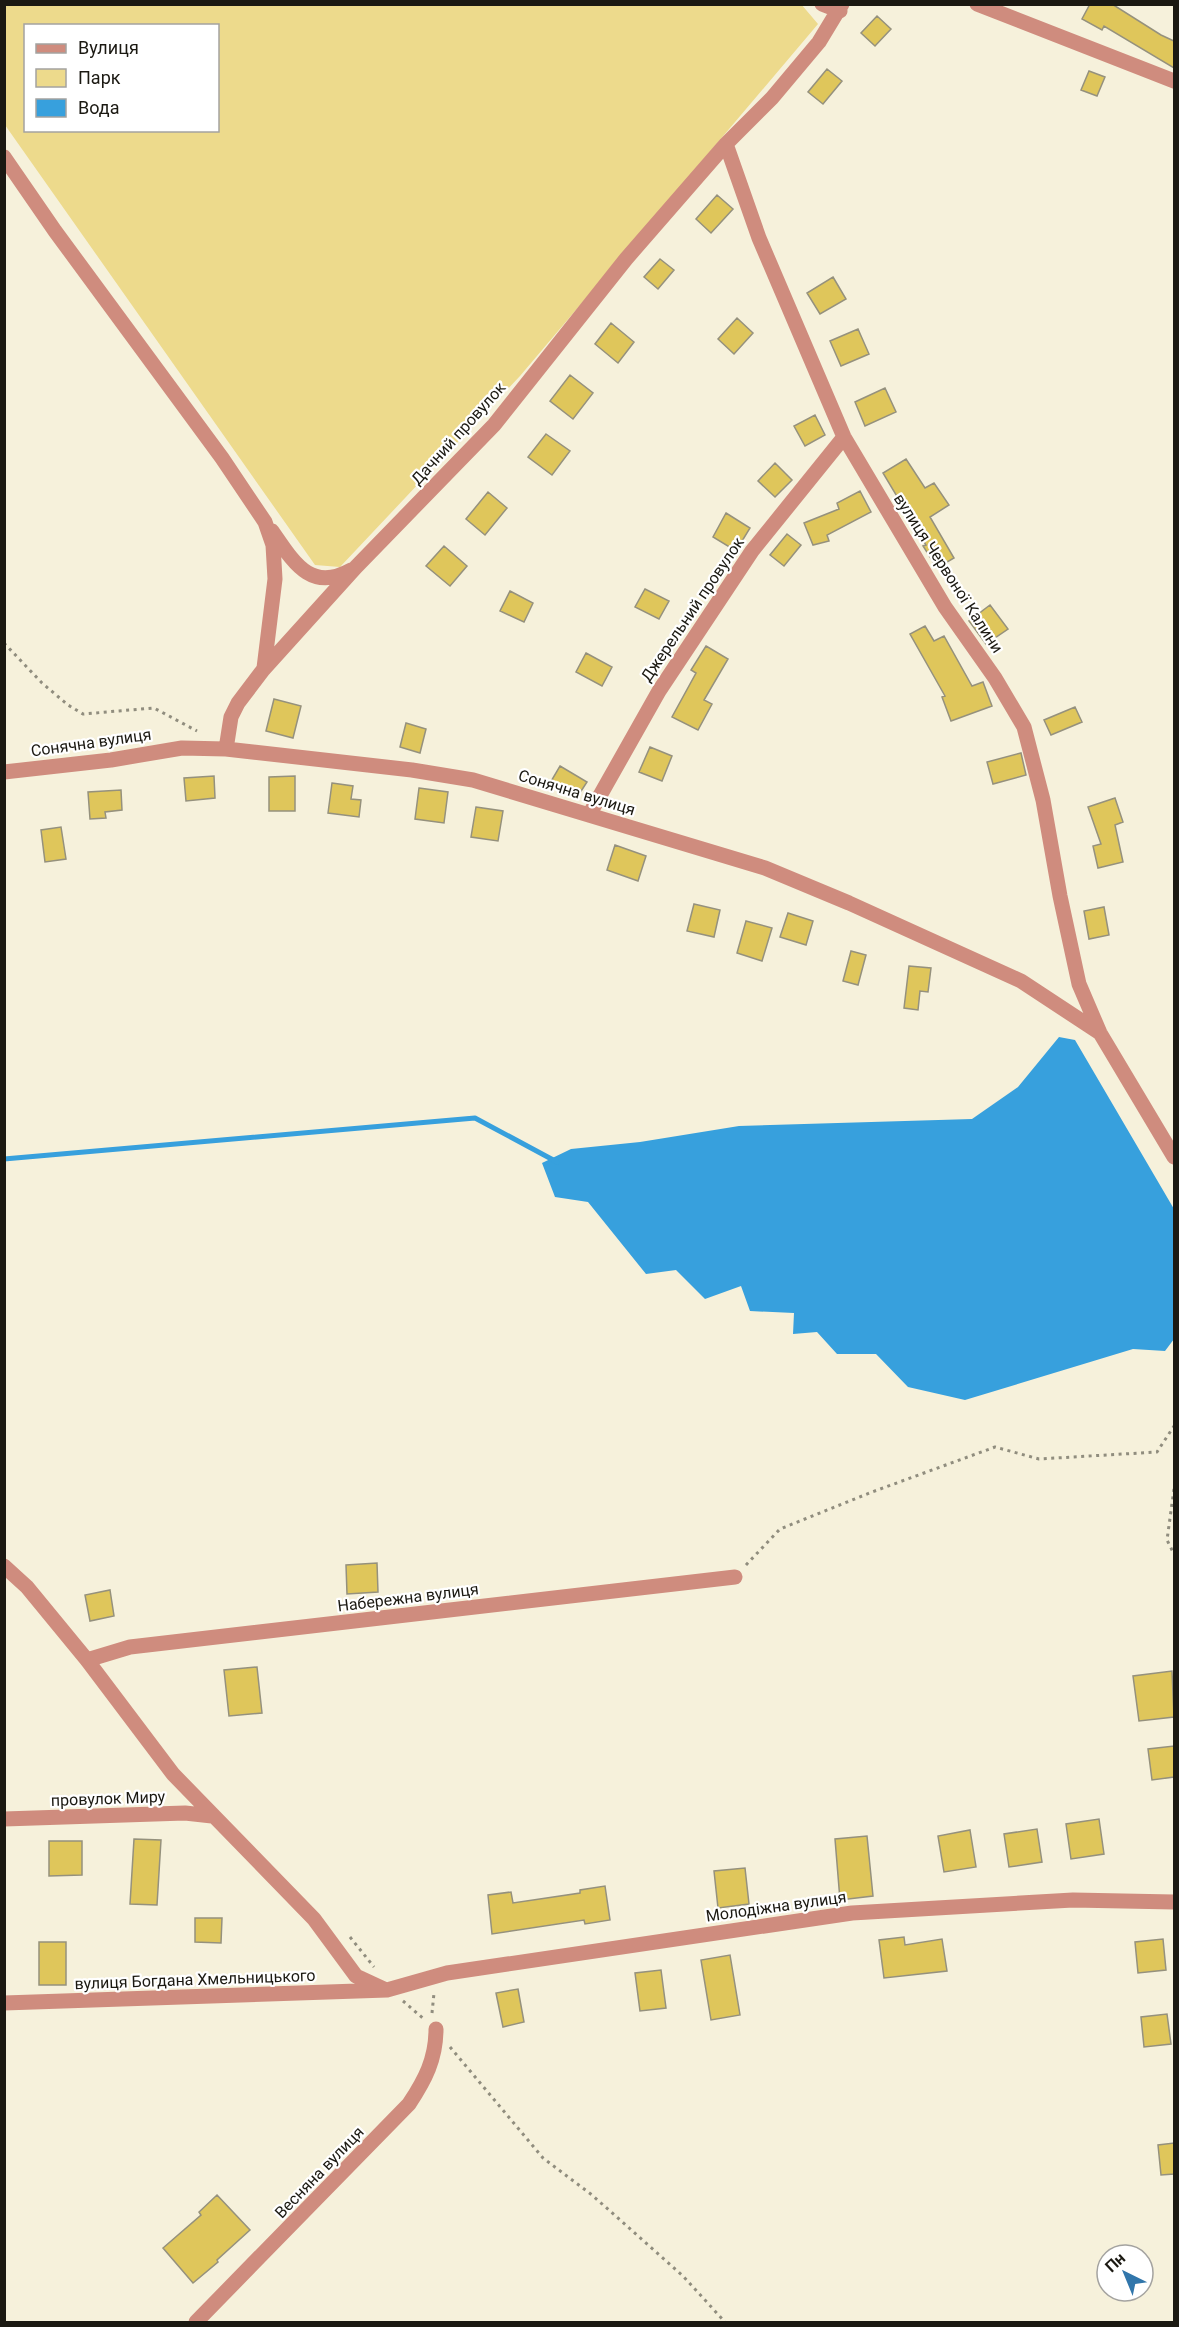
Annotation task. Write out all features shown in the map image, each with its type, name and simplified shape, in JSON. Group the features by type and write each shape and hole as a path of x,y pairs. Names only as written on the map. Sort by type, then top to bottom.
{"street":[{"path":"822,4 841,8"},
{"path":"977,4 1174,81"},
{"name":"Дачний провулок","path":"226,749 231,717 238,703 263,670 356,567 494,425 626,259 726,144 779,90 819,42 841,8"},
{"name":"вулиця Червоної Калини","path":"726,144 759,238 844,437 945,607 995,678 1024,728 1044,800 1078,984 1100,1033 1174,1157"},
{"path":"4,157 296,564 308,574 324,578 340,576 356,567"},
{"name":"Джерельний провулок","path":"589,815 658,691 752,551 844,437"},
{"path":"263,670 275,579 273,545 265,522"},
{"name":"Сонячна вулиця","path":"4,772 111,760 182,747 226,749 412,770 473,780 765,868 849,903 1021,981 1100,1033"},
{"path":"4,1566 27,1587 87,1660 173,1774 314,1919 356,1976 387,1990"},
{"name":"Набережна вулиця","path":"87,1660 130,1647 735,1577"},
{"name":"провулок Миру","path":"4,1819 185,1813 212,1816"},
{"name":"Молодіжна вулиця","path":"387,1990 447,1973 852,1913 1073,1900 1174,1902"},
{"name":"вулиця Богдана Хмельницького","path":"4,2003 387,1990"},
{"name":"Весняна вулиця","path":"196,2322 409,2104 424,2081 433,2060 436,2044 435,2029"}],"path":[{"path":"4,644 42,683 68,705 83,714 154,708 200,733"},
{"path":"735,1577 780,1529 995,1447 1039,1459 1157,1452 1174,1426"},
{"path":"1174,1489 1167,1540 1174,1554"},
{"path":"435,2029 432,2004 437,1987 447,1973"},
{"path":"387,1990 435,2029 543,2158 592,2195 683,2276 725,2322"}],"green space":[{"path":"801,4 818,24 520,376 340,567 315,565 5,125 4,5"}],"water":[{"path":"1059,1037 1075,1040 1174,1209 1174,1339 1165,1351 1133,1349 965,1400 908,1387 876,1354 837,1354 817,1332 793,1334 794,1313 750,1311 741,1286 705,1299 676,1270 646,1274 588,1202 555,1197 542,1163 571,1149 640,1142 739,1126 972,1119 1018,1087"}],"building":[{"path":"1090,4 1112,4 1174,41 1174,68 1104,26 1102,30 1082,19"},
{"path":"877,16 891,29 875,46 861,33"},
{"path":"827,69 842,81 823,104 808,92"},
{"path":"1089,71 1105,77 1097,96 1081,90"},
{"path":"717,195 733,209 711,233 696,219"},
{"path":"660,259 674,270 658,289 644,277"},
{"path":"833,277 846,299 820,314 807,293"},
{"path":"737,318 753,333 734,354 718,339"},
{"path":"611,323 634,342 618,363 595,344"},
{"path":"858,329 869,354 841,366 830,341"},
{"path":"570,375 593,393 573,419 550,401"},
{"path":"885,388 896,412 865,426 855,402"},
{"path":"815,415 825,435 805,446 794,426"},
{"path":"546,434 570,451 552,475 528,457"},
{"path":"906,459 925,488 934,483 949,505 930,517 954,558 937,568 923,546 926,545 883,473"},
{"path":"775,463 792,480 775,497 758,481"},
{"path":"860,491 871,512 827,535 829,541 813,545 804,523 839,509 837,503"},
{"path":"488,492 507,508 485,535 466,519"},
{"path":"726,513 750,528 736,551 713,537"},
{"path":"787,534 801,545 784,566 770,555"},
{"path":"444,546 467,566 450,586 426,566"},
{"path":"645,589 669,601 659,619 635,607"},
{"path":"510,591 533,603 524,622 500,611"},
{"path":"990,605 1008,629 986,644 969,621"},
{"path":"925,626 934,641 944,636 972,686 983,682 992,706 951,721 942,697 945,696 910,634"},
{"path":"706,646 728,659 704,700 712,704 698,730 672,717 696,673 691,670"},
{"path":"586,653 612,667 602,686 576,672"},
{"path":"274,699 301,706 293,738 266,731"},
{"path":"1075,707 1082,722 1051,735 1044,720"},
{"path":"406,723 426,729 420,753 400,747"},
{"path":"650,747 672,756 662,781 639,772"},
{"path":"1021,753 1026,775 993,784 987,762"},
{"path":"560,766 587,782 576,799 550,783"},
{"path":"214,776 215,798 186,801 184,778"},
{"path":"295,776 295,811 269,811 269,777"},
{"path":"332,783 353,786 351,799 361,800 359,817 328,813"},
{"path":"419,788 448,792 444,823 415,819"},
{"path":"121,790 122,810 105,812 106,818 90,819 88,792"},
{"path":"1115,798 1123,822 1115,825 1123,862 1098,868 1093,846 1101,844 1088,807"},
{"path":"476,807 503,811 498,841 471,837"},
{"path":"61,827 66,859 45,862 41,830"},
{"path":"615,845 646,856 638,881 607,870"},
{"path":"694,904 720,910 714,937 687,931"},
{"path":"1104,907 1109,935 1089,939 1084,911"},
{"path":"788,913 813,921 806,945 780,937"},
{"path":"746,921 772,928 762,961 737,953"},
{"path":"851,951 866,955 858,985 843,981"},
{"path":"909,966 931,968 928,992 920,991 918,1010 904,1008"},
{"path":"377,1563 378,1592 347,1594 346,1565"},
{"path":"110,1590 114,1616 90,1621 85,1595"},
{"path":"257,1667 262,1713 229,1716 224,1670"},
{"path":"1172,1671 1174,1717 1139,1721 1133,1676"},
{"path":"1174,1746 1174,1777 1152,1780 1148,1749"},
{"path":"1099,1819 1104,1854 1071,1859 1066,1824"},
{"path":"1037,1829 1042,1862 1009,1867 1004,1834"},
{"path":"970,1830 976,1867 944,1872 938,1836"},
{"path":"867,1836 873,1896 840,1900 835,1839"},
{"path":"134,1839 161,1840 157,1905 130,1904"},
{"path":"49,1841 82,1841 82,1875 49,1876"},
{"path":"745,1868 749,1904 718,1908 714,1871"},
{"path":"605,1886 610,1920 585,1924 584,1920 492,1934 488,1895 511,1892 513,1903 580,1893 580,1890"},
{"path":"195,1918 222,1918 221,1943 195,1942"},
{"path":"904,1937 905,1945 942,1939 947,1971 884,1978 879,1940"},
{"path":"1163,1939 1166,1970 1138,1973 1135,1942"},
{"path":"39,1942 66,1942 66,1985 39,1985"},
{"path":"730,1955 740,2015 711,2020 701,1960"},
{"path":"661,1970 666,2008 640,2011 635,1973"},
{"path":"518,1989 524,2022 503,2027 496,1993"},
{"path":"1167,2014 1171,2044 1144,2047 1141,2017"},
{"path":"1174,2143 1174,2174 1161,2175 1158,2145"},
{"path":"217,2195 250,2230 193,2283 163,2248 201,2215 199,2212"}],"waterway":[{"path":"4,1159 475,1118 557,1162"}]}
